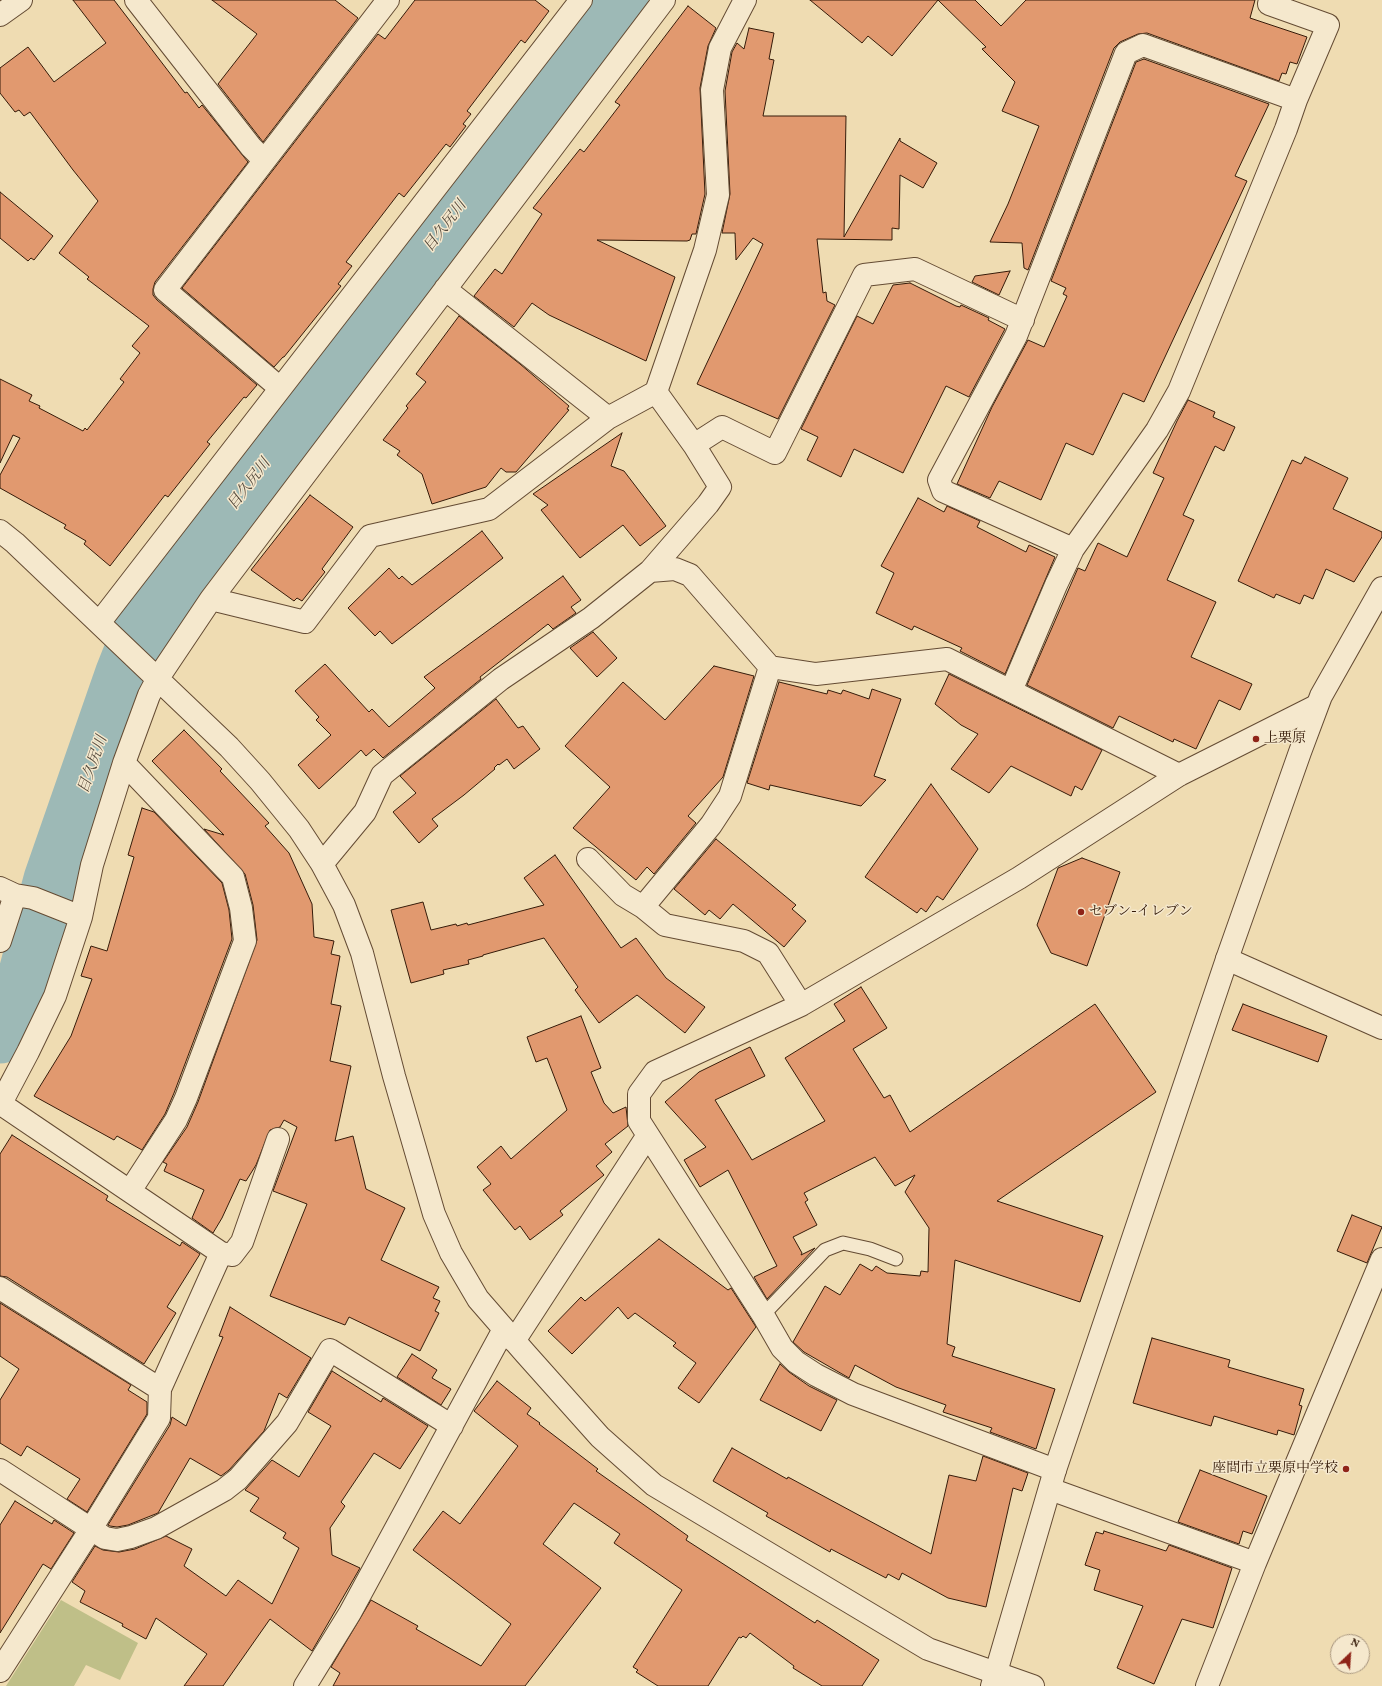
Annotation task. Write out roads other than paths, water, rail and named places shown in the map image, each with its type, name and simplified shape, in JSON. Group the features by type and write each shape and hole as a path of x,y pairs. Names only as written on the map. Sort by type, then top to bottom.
{"street":[{"path":"0,15 21,0"},
{"path":"136,0 250,147 264,160"},
{"path":"280,388 164,290 388,0"},
{"path":"104,627 280,388 581,0"},
{"path":"278,1139 242,1242 232,1255 221,1253 0,1104 28,1052 55,996 71,913 92,865 124,763 149,695 151,672 211,599 664,0"},
{"path":"211,599 305,622 370,536 489,509 608,418 656,392 706,250 718,195 712,90 720,48 745,0"},
{"path":"1011,691 1056,585 1073,550 1157,430 1178,391 1328,25 1269,4 1270,0"},
{"path":"1073,550 943,491 939,480 1023,320 1126,53 1143,45 1296,100"},
{"path":"694,445 722,427 775,453 864,274 915,269 1023,320"},
{"path":"445,289 608,418"},
{"path":"322,864 365,812 382,775 501,679 591,618 650,571 708,504 720,487 694,445 656,392"},
{"path":"0,532 15,543 209,727 260,781 299,829 322,864 344,905 362,953 394,1076 434,1214 451,1253 478,1299 600,1437 654,1485 928,1649 994,1680 1033,1686"},
{"path":"650,571 675,569 690,575 770,667 816,674 947,659 1179,775"},
{"path":"994,1680 1053,1480 1227,959 1316,706 1382,588"},
{"path":"643,907 711,825 730,796 770,667"},
{"path":"1255,1563 1053,1480 853,1394 816,1375 796,1362 782,1348 764,1315 639,1121 639,1094 655,1072 801,1005 1018,878 1179,775 1316,706"},
{"path":"124,763 233,877 241,908 246,941 186,1098 176,1120 130,1191"},
{"path":"588,859 623,895 643,907 665,925 744,941 768,953 801,1005"},
{"path":"0,941 16,894 71,913"},
{"path":"1227,959 1382,1028"},
{"path":"306,1686 350,1613 452,1426 509,1335 648,1135"},
{"path":"4,1658 91,1529 159,1418 160,1389 221,1253"},
{"path":"1207,1686 1255,1563 1382,1259"},
{"path":"0,1288 160,1389"},
{"path":"0,1470 105,1538 117,1540 156,1528 224,1490 238,1479 287,1424 330,1350 452,1426"}],"lane":[{"path":"764,1315 825,1250 843,1243 870,1249 896,1259"}],"waterway":[{"name":"目久尻川","path":"0,1033 18,1000 29,973 54,880 125,676 144,628 154,611 618,0"}],"place":[{"name":"上栗原","path":"1256,739"},
{"name":"セブン-イレブン","path":"1081,912"},
{"name":"座間市立栗原中学校","path":"1346,1469"}]}
